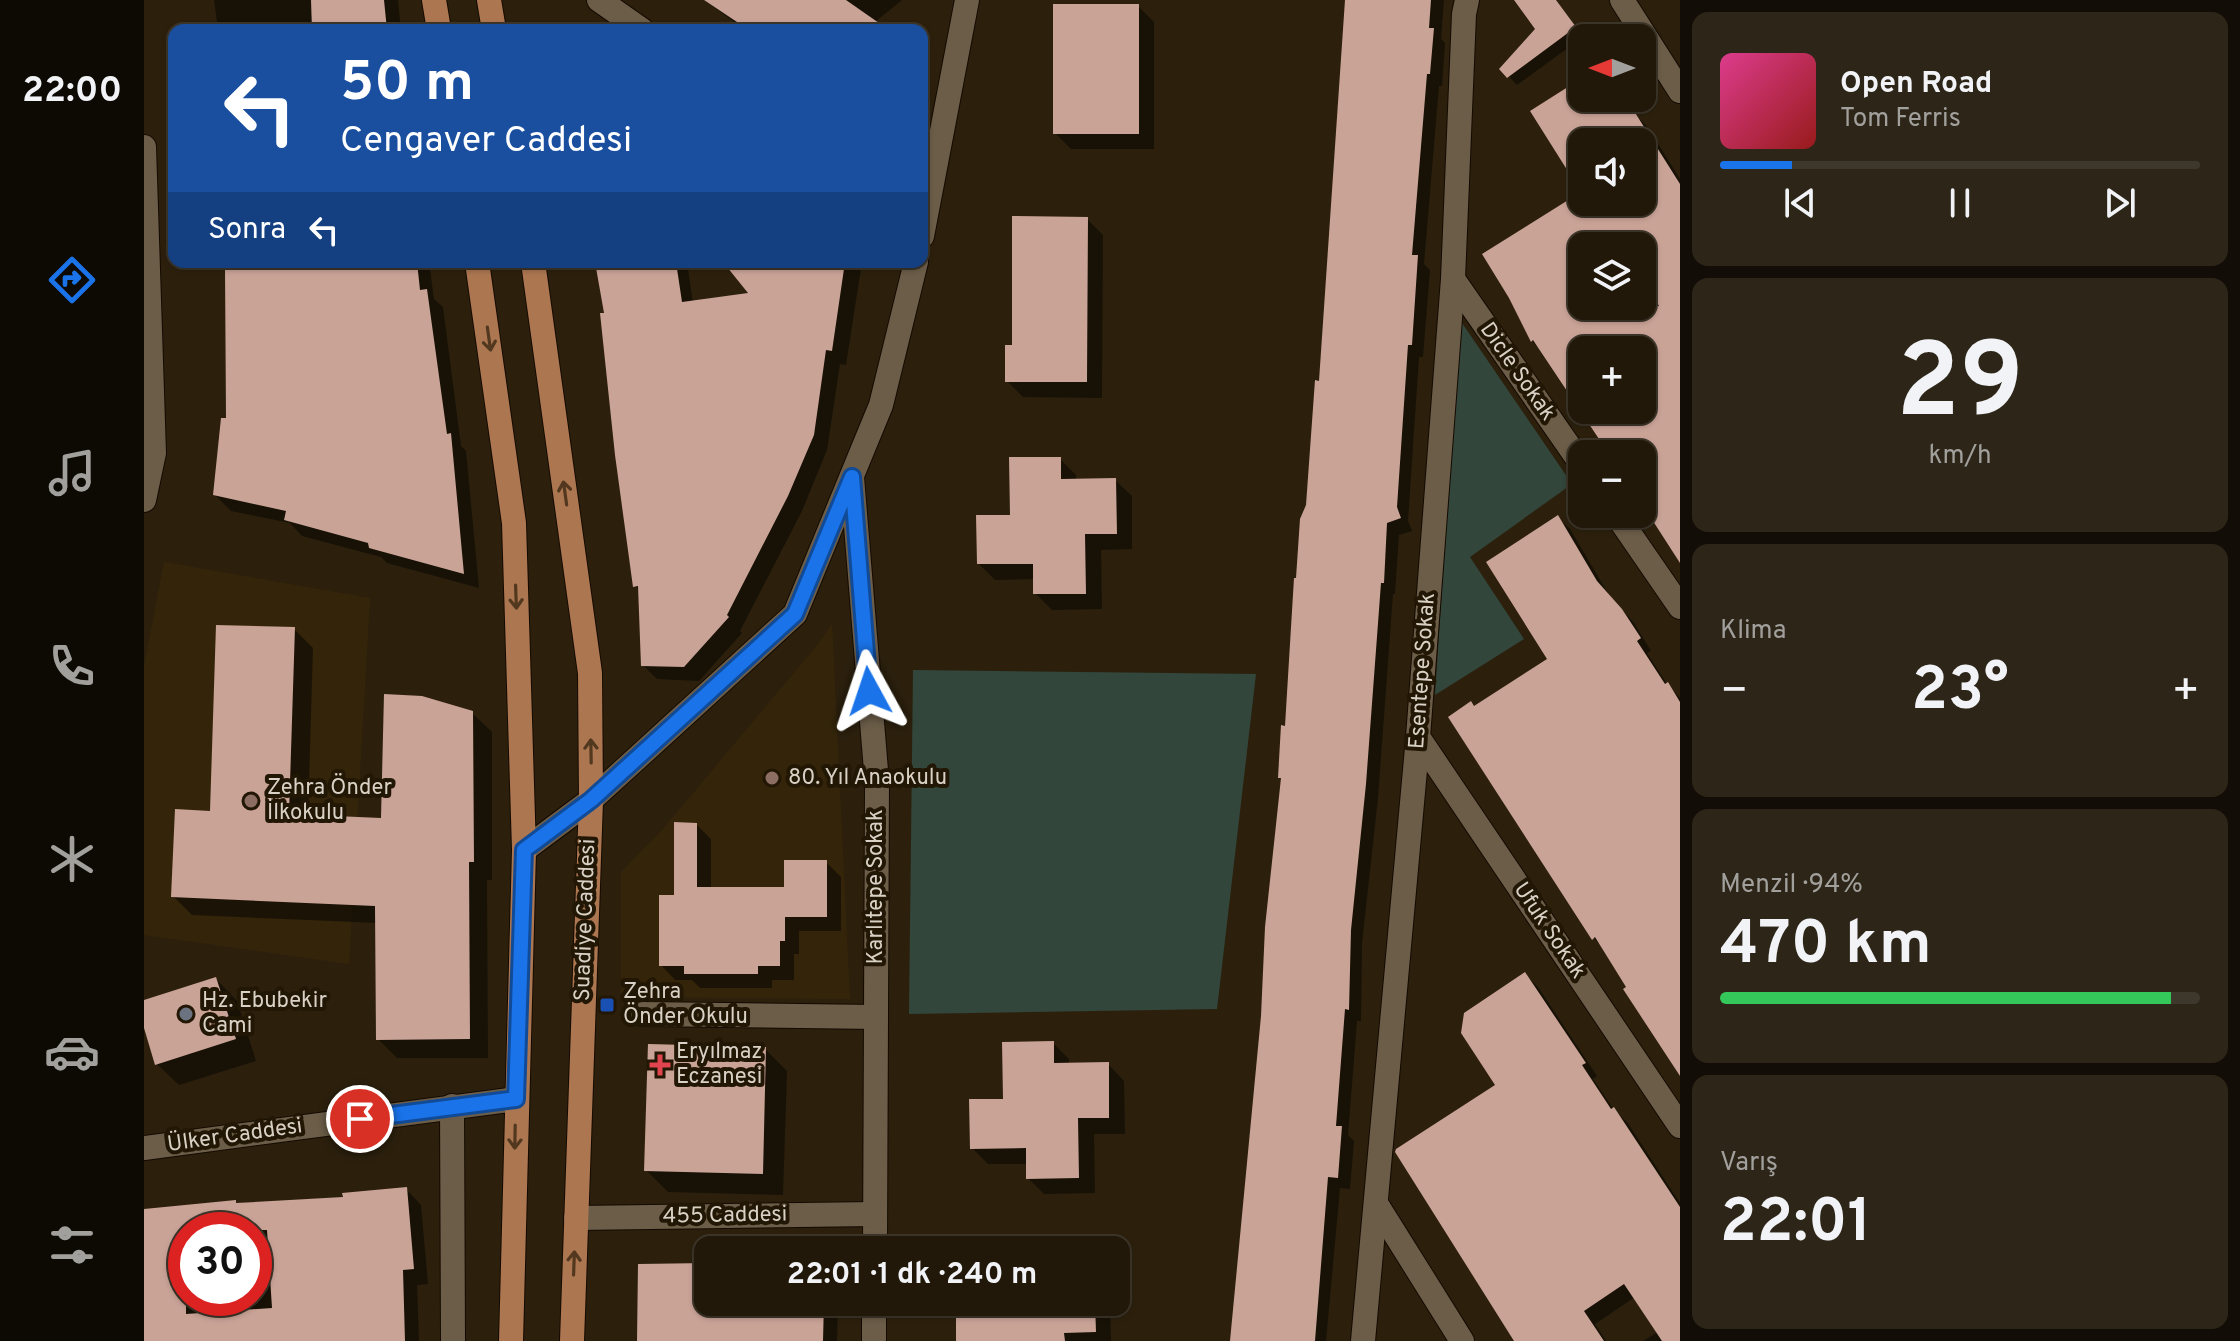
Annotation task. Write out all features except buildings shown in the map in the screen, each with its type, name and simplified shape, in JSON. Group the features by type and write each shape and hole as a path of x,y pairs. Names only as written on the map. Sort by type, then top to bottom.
{"main road":[{"path":"434,0 438,24"},
{"path":"489,0 493,24"},
{"path":"478,268 514,523 524,850 511,1341"},
{"name":"Suadiye Caddesi","path":"534,268 590,673 591,800 572,1341"}],"street":[{"path":"599,0 633,24"},
{"path":"928,203 967,0"},
{"name":"Esentepe Sokak","path":"1363,1341 1418,737 1453,279 1467,0"},
{"path":"1622,0 1680,91"},
{"path":"144,147 154,453 144,500"},
{"path":"524,850 591,800 795,614 881,405 915,268"},
{"name":"Dicle Sokak","path":"1453,279 1568,445"},
{"name":"Karlıtepe Sokak","path":"852,477 877,783 875,1236"},
{"path":"1626,528 1680,607"},
{"name":"Ufuk Sokak","path":"1418,737 1680,1126"},
{"path":"643,1014 876,1017"},
{"name":"Ülker Caddesi","path":"144,1148 516,1099"},
{"path":"452,1106 453,1341"},
{"path":"1377,1205 1462,1341"},
{"name":"455 Caddesi","path":"576,1218 875,1214"},
{"path":"874,1316 874,1341"}],"shaded area":[{"name":"Zehra Önder İlkokulu","path":"164,562 370,598 349,964 144,935 144,667"},
{"name":"80. Yıl Anaokulu","path":"832,624 850,999 621,997 621,872 663,829"}],"green space":[{"path":"1460,320 1568,478 1568,487 1470,557 1524,639 1435,695"},
{"path":"913,670 1256,674 1217,1009 909,1014"}],"place":[{"name":"80. Yıl Anaokulu","path":"772,778"},
{"name":"Zehra Önder İlkokulu","path":"251,801"},
{"name":"Zehra Önder Okulu","path":"607,1005"},
{"name":"Hz. Ebubekir Cami","path":"186,1014"},
{"name":"Eryılmaz Eczanesi","path":"660,1065"}],"route":[{"path":"360,1119 516,1099 524,850 591,800 795,614 852,477 869,691"}]}
